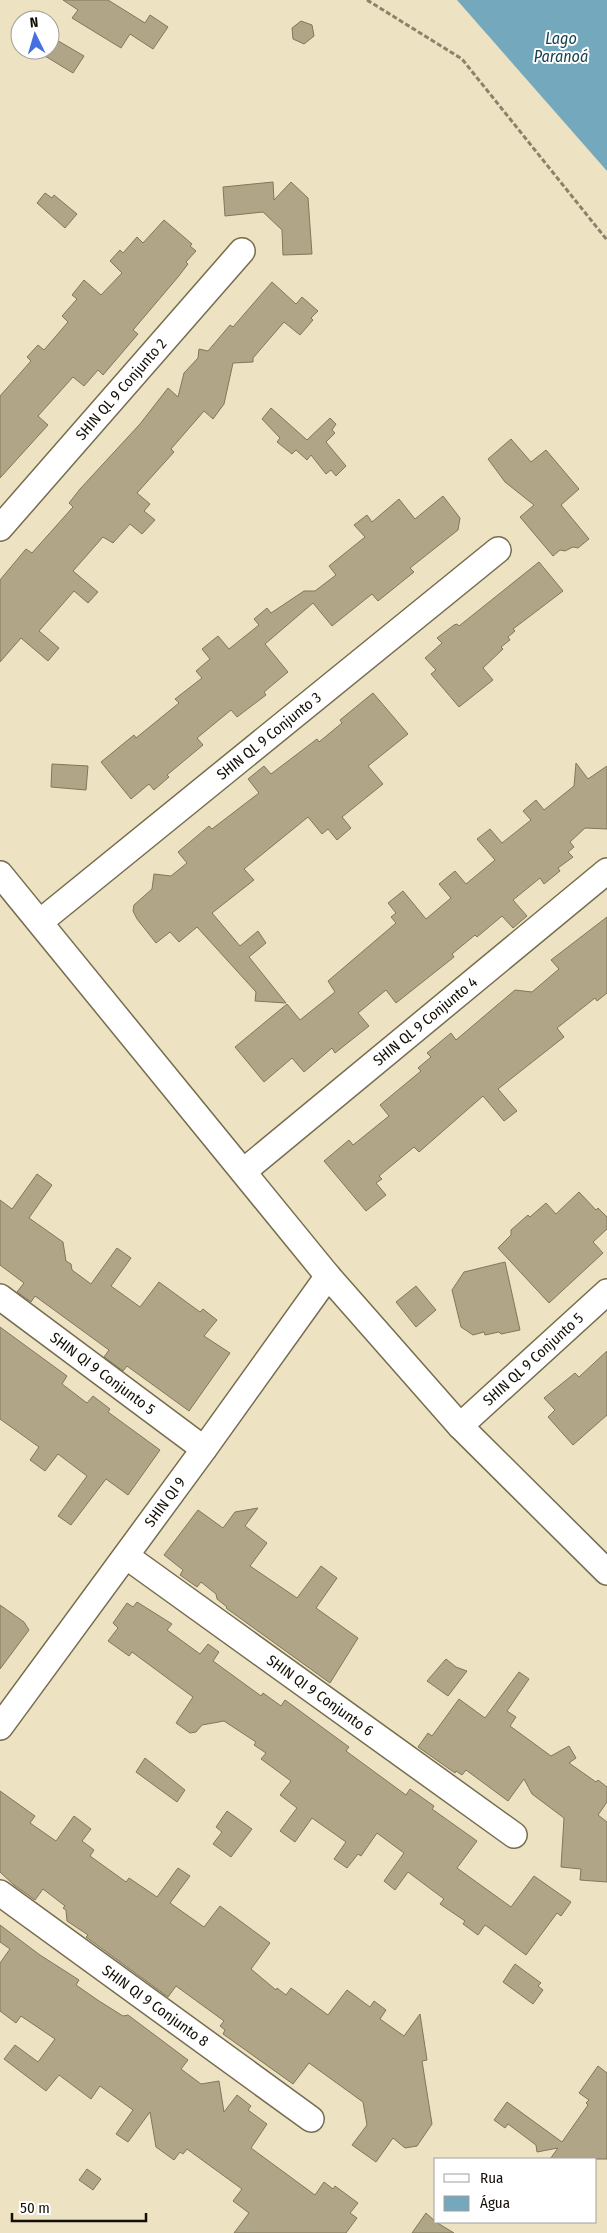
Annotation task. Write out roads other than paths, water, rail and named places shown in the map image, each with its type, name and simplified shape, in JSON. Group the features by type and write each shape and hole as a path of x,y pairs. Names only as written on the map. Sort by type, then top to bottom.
{"street":[{"name":"SHIN QL 9 Conjunto 2","path":"0,528 242,252"},
{"name":"SHIN QL 9 Conjunto 3","path":"40,922 498,550"},
{"name":"SHIN QL 9 Conjunto 4","path":"244,1171 607,871"},
{"path":"0,874 328,1276 460,1426 607,1572"},
{"name":"SHIN QI 9","path":"0,1727 328,1276"},
{"name":"SHIN QL 9 Conjunto 5","path":"460,1426 607,1292"},
{"name":"SHIN QI 9 Conjunto 5","path":"0,1297 204,1449"},
{"name":"SHIN QI 9 Conjunto 6","path":"126,1556 514,1835"},
{"name":"SHIN QI 9 Conjunto 8","path":"0,1893 311,2119"}],"water":[{"name":"Lago Paranoá","path":"457,0 607,0 607,171 464,8"}]}
